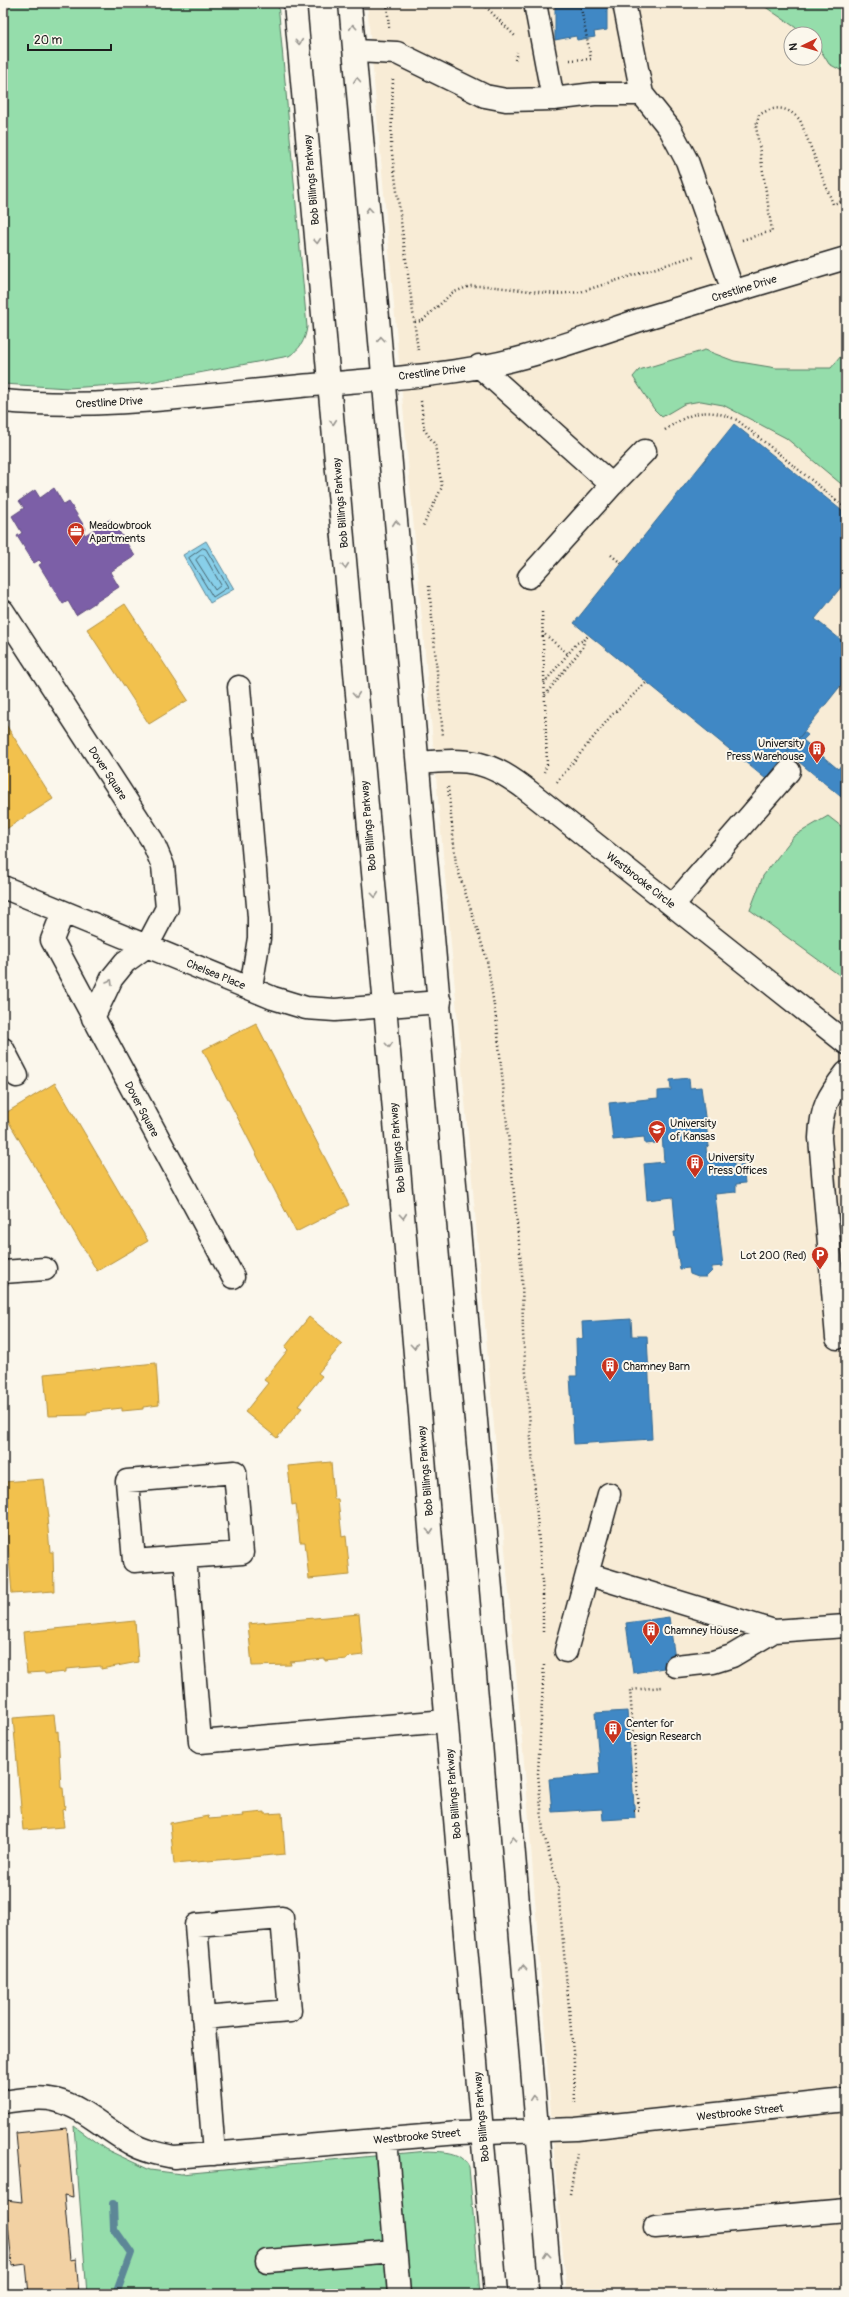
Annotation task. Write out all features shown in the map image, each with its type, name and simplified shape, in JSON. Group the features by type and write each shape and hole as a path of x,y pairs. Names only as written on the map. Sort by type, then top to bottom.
{"main road":[{"name":"Bob Billings Parkway","path":"296,3 385,1006 496,2294"},
{"path":"350,3 440,1002 551,2294"},
{"path":"535,3 553,99"},
{"path":"624,3 642,94 670,129 687,161 733,291"},
{"path":"355,51 397,53 485,96 506,100 553,99 594,94 642,94"},
{"name":"Crestline Drive","path":"3,401 44,404 93,404 330,384 479,366 523,358 733,291 846,258"},
{"path":"479,366 612,485"},
{"path":"529,577 612,485 645,451"},
{"name":"Dover Square","path":"3,611 158,852 163,866 167,908 147,946"},
{"path":"239,687 259,917 259,938 251,988"},
{"name":"Westbrooke Circle","path":"418,763 446,760 472,761 499,770 531,793 846,1043"},
{"path":"673,905 789,771"},
{"name":"Chelsea Place","path":"3,887 251,988 306,1008 335,1010 440,1002"},
{"name":"Dover Square","path":"63,912 52,940 233,1277"},
{"path":"94,1018 112,978 125,962 147,946"},
{"path":"3,1049 17,1076"},
{"path":"837,1338 820,1138 820,1118 828,1097 846,1073"},
{"path":"3,1272 45,1269"},
{"path":"235,1472 242,1553 185,1557 134,1561 128,1481 235,1472"},
{"path":"566,1651 610,1494"},
{"path":"185,1557 200,1742 446,1721"},
{"path":"587,1574 774,1631 846,1626"},
{"path":"676,1666 713,1662 732,1656 774,1631"},
{"path":"203,2018 290,2011 282,1918 196,1925 203,2018 214,2154"},
{"name":"Westbrooke Street","path":"3,2102 26,2099 54,2099 74,2106 130,2144 156,2153 174,2157 482,2132 576,2128 846,2100"},
{"path":"386,2139 398,2294"},
{"path":"655,2228 846,2210"},
{"path":"267,2261 395,2251"}],"path":[{"path":"387,3 389,27"},
{"path":"484,3 485,6 516,39"},
{"path":"570,60 591,59 580,3"},
{"path":"515,60 518,50"},
{"path":"393,73 391,146 418,344"},
{"path":"414,322 422,321 452,293 470,286 487,286 556,294 580,292 772,231 756,126 759,116 769,109 780,107 792,111 800,120 833,204 846,200"},
{"path":"422,408 424,429 435,445 442,487 423,526 423,532"},
{"path":"665,430 696,413 706,411 723,414 737,420 846,508"},
{"path":"611,555 622,564"},
{"path":"429,582 456,864 487,960 497,1025 522,1273 523,1334 543,1596 543,1640"},
{"path":"531,793 547,765 542,612"},
{"path":"542,632 568,654"},
{"path":"544,684 577,643 584,640 589,635"},
{"path":"544,696 583,647 584,640"},
{"path":"553,779 558,782 610,717 647,682"},
{"path":"544,772 549,775"},
{"path":"544,1663 538,1773 543,1831 558,1887 574,2063 578,2150 570,2196"},
{"path":"634,1810 639,1810 630,1690 665,1687"}],"shaded area":[{"name":"University of Kansas","path":"367,3 846,3 846,2294 567,2294 556,2180 528,1807"}],"green space":[{"path":"3,3 278,3 307,327 301,344 293,353 289,356 145,383 68,388 3,384"},
{"path":"763,3 846,3 846,73 829,64 823,54 823,26 793,26 764,6"},
{"path":"705,350 734,361 776,368 831,368 846,350 846,488 786,438 723,405 701,401 684,404 662,417 654,409 633,377 639,370"},
{"path":"828,816 846,830 846,980 750,910 763,876 794,836"},
{"path":"74,2126 105,2149 150,2170 181,2174 428,2151 446,2152 457,2155 466,2162 469,2167 480,2294 87,2294"}],"water":[{"path":"206,541 234,589 210,603 183,555"}],"building: Homes":[{"path":"125,604 188,700 149,724 87,629"},
{"path":"3,720 53,799 3,831"},
{"path":"256,1023 349,1205 296,1232 203,1050"},
{"path":"55,1083 148,1241 97,1271 4,1114"},
{"path":"309,1317 342,1344 318,1373 322,1376 298,1406 302,1408 277,1438 245,1412 268,1383 264,1380 288,1350 285,1347"},
{"path":"156,1363 159,1405 143,1407 143,1409 122,1411 122,1408 87,1412 87,1415 48,1416 44,1374"},
{"path":"331,1462 334,1499 338,1499 342,1537 346,1536 350,1575 309,1579 305,1542 300,1542 296,1504 292,1505 288,1466"},
{"path":"44,1479 49,1517 47,1517 50,1552 53,1552 54,1591 12,1594 3,1482"},
{"path":"359,1614 363,1655 347,1657 347,1659 290,1662 291,1665 252,1666 248,1624"},
{"path":"135,1621 138,1662 101,1669 101,1666 66,1669 66,1672 45,1674 44,1672 27,1673 23,1632"},
{"path":"54,1715 56,1732 58,1731 61,1788 63,1788 65,1809 62,1810 64,1827 23,1830 13,1718"},
{"path":"265,1812 265,1814 282,1813 285,1854 174,1864 170,1823 208,1816 209,1819 244,1816 243,1814"}],"building: Offices":[{"name":"Meadowbrook Apartments","path":"54,488 64,505 69,502 86,529 83,531 85,535 111,519 135,556 110,572 119,587 76,615 68,601 63,604 39,565 42,563 39,560 34,563 17,536 22,533 12,516 24,508 19,501 35,490 40,498"}],"building: Schools":[{"path":"555,3 607,3 607,30 594,32 595,37 577,40 576,36 555,40"},
{"path":"734,424 846,514 846,581 815,619 846,644 846,679 766,779 574,623"},
{"name":"University Press Warehouse","path":"804,732 808,735 803,740 838,769 846,759 846,801 787,752"},
{"name":"University Press Offices","path":"689,1078 690,1088 701,1087 709,1146 706,1147 707,1159 734,1157 734,1166 743,1165 745,1183 736,1184 736,1192 715,1194 723,1266 712,1267 712,1271 706,1277 698,1277 690,1274 689,1268 680,1269 674,1232 676,1232 673,1197 647,1200 644,1164 664,1162 662,1135 655,1135 656,1143 645,1144 644,1137 613,1140 609,1103 658,1098 658,1091 671,1090 670,1080"},
{"name":"Chamney Barn","path":"631,1319 632,1336 647,1336 652,1439 574,1444 570,1376 577,1376 576,1339 583,1339 582,1322"},
{"name":"Chamney House","path":"669,1617 676,1666 633,1673 626,1623"},
{"name":"Center for Design Research","path":"627,1711 635,1818 603,1820 602,1809 552,1812 549,1779 600,1774 595,1713"}],"building: Other":[{"path":"67,2128 73,2197 64,2195 70,2260 76,2259 79,2294 29,2294 26,2264 12,2266 6,2200 22,2202 16,2133"}],"waterway":[{"path":"113,2204 114,2229 131,2253 116,2294"}],"place":[{"name":"Meadowbrook Apartments","path":"76,546"},
{"name":"University Press Warehouse","path":"817,764"},
{"name":"University of Kansas","path":"657,1144"},
{"name":"University Press Offices","path":"695,1178"},
{"name":"Lot 200 (Red)","path":"820,1270"},
{"name":"Chamney Barn","path":"610,1381"},
{"name":"Chamney House","path":"651,1645"},
{"name":"Center for Design Research","path":"613,1744"}]}
